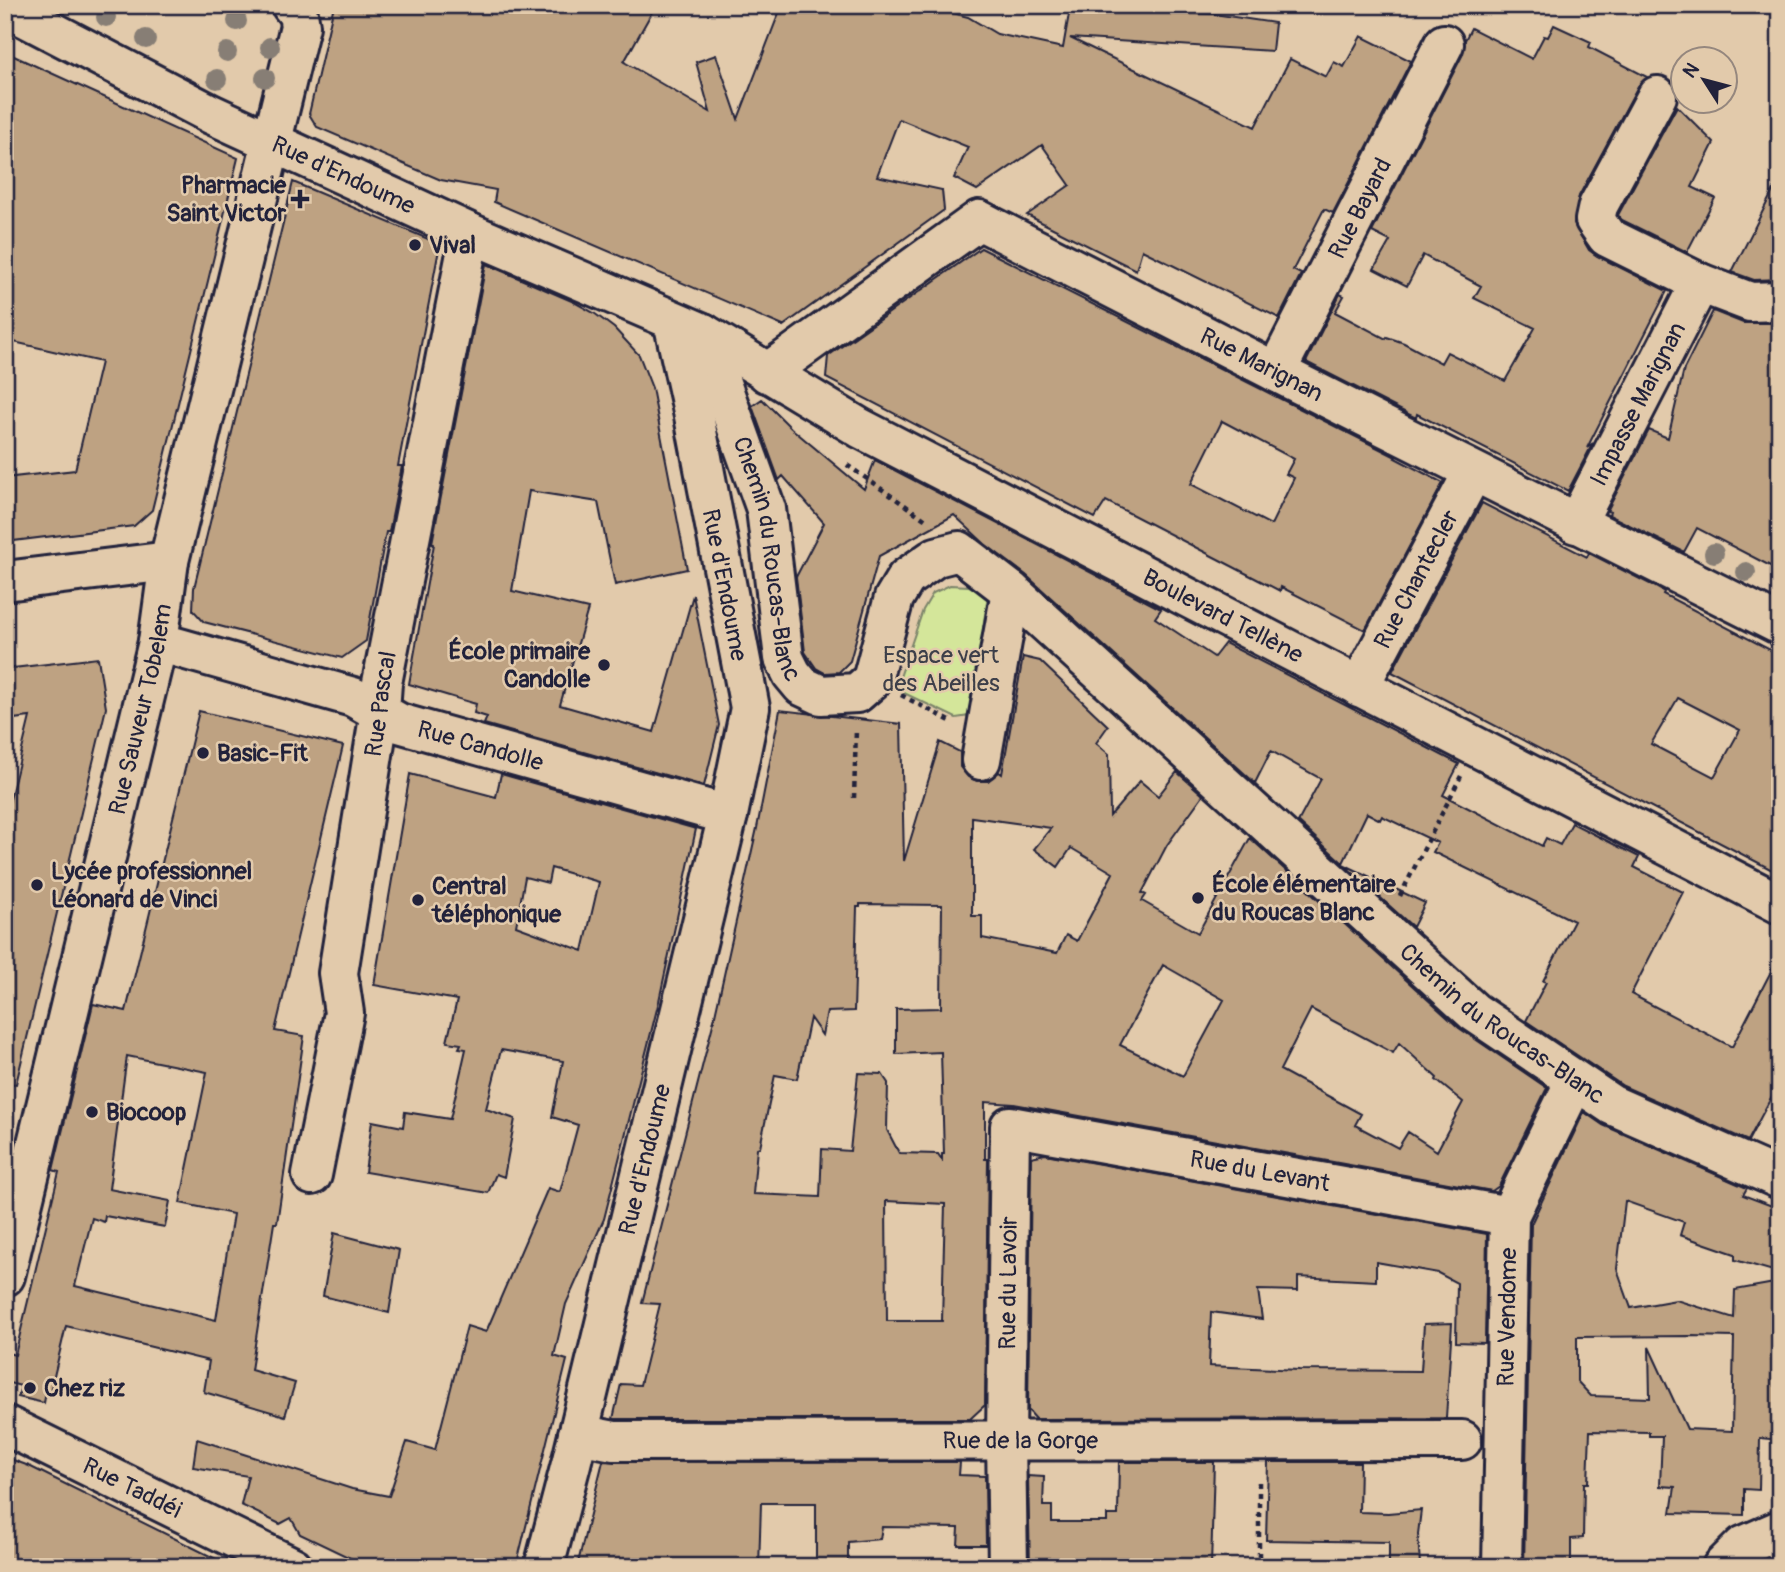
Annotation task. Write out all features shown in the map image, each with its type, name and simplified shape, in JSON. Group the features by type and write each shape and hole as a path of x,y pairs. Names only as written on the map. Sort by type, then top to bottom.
{"street":[{"name":"Rue Sauveur Tobelem","path":"5,1276 158,642 169,561 300,26 298,14 291,5"},
{"name":"Rue d'Endoume","path":"5,7 211,114 470,233 688,327 694,416 750,708 728,815 544,1567"},
{"name":"Rue Bayard","path":"1276,372 1444,44"},
{"path":"1657,96 1598,206 1595,220 1608,237 1700,283 1750,302 1780,301"},
{"name":"Rue Marignan","path":"767,373 979,220 1780,625"},
{"name":"Rue Pascal","path":"312,1175 344,1013 338,973 382,684 470,233"},
{"name":"Impasse Marignan","path":"1576,524 1700,283"},
{"name":"Boulevard Tellène","path":"688,327 860,428 1780,904"},
{"name":"Chemin du Roucas-Blanc","path":"688,327 766,509 784,658 802,686 821,695 865,686 894,598 906,578 936,558 959,551 1012,591 1474,1013 1612,1105 1780,1179"},
{"name":"Rue Chantecler","path":"1359,687 1473,472"},
{"path":"5,582 169,561"},
{"path":"984,749 1012,591"},
{"name":"Rue Candolle","path":"158,642 353,697 399,723 728,815"},
{"name":"Rue Vendome","path":"1502,1567 1509,1216 1575,1081"},
{"name":"Rue du Levant","path":"1010,1126 1509,1216"},
{"name":"Rue du Lavoir","path":"1008,1567 1006,1440 1010,1126"},
{"name":"Rue Taddéi","path":"5,1425 256,1559 293,1567"},
{"name":"Rue de la Gorge","path":"578,1434 614,1441 1462,1440"},
{"path":"1722,1567 1743,1546 1780,1531"}],"path":[{"path":"854,798 865,686 984,749"},
{"path":"1382,930 1475,747"},
{"path":"1259,1442 1259,1567"}],"green space":[{"name":"Espace vert des Abeilles","path":"950,585 969,586 988,596 969,716 956,718 902,692 899,680 923,610 933,593"}],"building":[{"path":"334,5 656,5 624,62 710,112 696,62 716,55 738,119 782,5 922,5 968,17 997,34 1063,48 1070,8 1214,14 1275,23 1272,51 1070,38 1255,127 1290,59 1326,77 1334,62 1344,67 1361,36 1411,61 1333,213 1324,209 1293,270 1301,274 1279,318 1142,250 1136,270 1027,215 1070,185 1042,145 977,190 954,178 968,147 899,119 877,176 942,190 944,210 783,326 494,202 496,190 441,180 317,127 309,114"},
{"path":"1554,25 1591,42 1589,47 1647,77 1638,86 1579,196 1574,224 1589,250 1597,256 1667,291 1568,491 1417,414 1416,418 1306,362 1340,294 1344,296 1335,312 1386,339 1387,337 1404,343 1441,363 1447,352 1505,381 1535,328 1474,298 1481,286 1423,255 1407,286 1374,269 1390,241 1372,232 1463,54 1465,40 1471,28 1532,59 1544,36 1548,37"},
{"path":"5,52 238,158 152,510 134,526 5,542 5,478 75,470 101,362 5,340"},
{"path":"1672,116 1687,116 1714,143 1692,187 1715,198 1687,252 1622,220 1618,215"},
{"path":"1780,177 1780,279 1754,280 1732,272"},
{"path":"293,182 440,244 398,466 402,466 389,532 386,532 366,641 342,658 204,622 193,610 194,588"},
{"path":"981,248 1443,483 1365,630 1281,587 1280,591 1106,501 1095,518 826,378 828,356","holes":["1222,421 1294,459 1286,474 1294,478 1271,525 1191,484"]},
{"path":"486,264 594,313 614,328 639,355 652,388 687,569 615,585 598,502 529,491 512,591 588,609 560,705 654,732 693,595 719,725 704,786 484,724 487,717 474,713 476,704 409,684 434,544 432,543"},
{"path":"1713,311 1743,323 1780,323 1780,571 1697,528 1684,552 1609,515 1610,512 1607,511 1649,430 1668,438 1684,369"},
{"path":"762,399 791,428 864,489 875,460 1161,609 1155,618 1214,657 1225,643 1459,764 1443,795 1542,846 1546,838 1560,845 1572,823 1639,857 1634,867 1683,892 1631,994 1732,1047 1780,954 1780,1081 1748,1141 1623,1086 1526,1021 1574,921 1433,852 1438,843 1382,816 1380,820 1367,813 1343,863 1298,822 1321,779 1271,751 1255,783 1026,575 985,544 954,515 879,556 850,661 839,672 825,673 816,668 805,652 796,577 824,523 783,476 779,480 752,406"},
{"path":"1482,503 1587,557 1589,553 1650,584 1664,592 1663,594 1780,655 1780,874 1392,672","holes":["1678,698 1740,730 1714,777 1651,744"]},
{"path":"1023,657 1040,661 1108,726 1096,743 1109,754 1110,816 1140,781 1158,796 1177,772 1203,795 1167,845 1142,893 1146,895 1142,901 1198,933 1250,838 1459,1028 1547,1088 1499,1186 1492,1191 1014,1104 985,1102 985,1159 988,1159 985,1405 970,1419 613,1419 621,1384 640,1385 660,1304 642,1303 713,1024 757,828 780,710 901,724 904,861 940,742 960,752 960,767 968,777 977,781 988,781 999,772 1002,774","holes":["972,817 1051,828 1034,849 1058,867 1071,848 1113,873 1077,941 1066,935 1057,953 982,938 982,916 972,916","860,904 942,905 941,1008 896,1009 896,1054 941,1052 942,1160 938,1154 899,1153 887,1130 888,1083 882,1074 858,1073 850,1151 822,1149 820,1197 753,1194 757,1148 760,1147 775,1075 797,1079 810,1018 822,1035 827,1012 854,1011 857,907 860,907","1163,965 1224,1000 1183,1076 1120,1045","1311,1009 1393,1053 1399,1043 1437,1078 1436,1080 1463,1102 1437,1151 1408,1132 1398,1148 1355,1125 1361,1114 1280,1070","886,1201 945,1204 942,1321 887,1321"]},
{"name":"Lycée professionnel Léonard de Vinci","path":"98,658 106,708 16,1084 5,1083 5,820 30,717 5,720 5,669"},
{"path":"199,711 343,746 275,1031 304,1036 277,1223 274,1223 251,1370 295,1383 285,1416 204,1392 209,1361 66,1326 50,1393 46,1392 44,1403 18,1397 21,1386 5,1382 5,1352 15,1355 59,1172 53,1170 93,1004 126,1011","holes":["127,1056 207,1072 180,1203 233,1214 216,1320 75,1286 92,1218 104,1222 105,1216 165,1227 170,1201 109,1189"]},
{"path":"410,774 496,797 501,774 696,829 659,1001 604,1219 566,1304 554,1356 567,1360 516,1567 369,1567 300,1534 291,1518 280,1524 241,1505 248,1476 193,1467 197,1439 352,1489 389,1496 407,1442 435,1450 467,1326 486,1332 548,1188 560,1192 578,1125 552,1117 563,1061 501,1050 486,1109 515,1119 504,1177 496,1174 488,1193 365,1172 372,1121 403,1127 405,1112 450,1119 466,1049 459,1048 461,1044 447,1042 457,1000 374,985","holes":["551,868 599,882 583,951 516,926 525,877 548,883"]},
{"path":"1343,864 1425,903 1413,927"},
{"path":"1584,1112 1603,1125 1747,1188 1743,1195 1780,1209 1780,1273 1735,1260 1735,1254 1680,1235 1684,1222 1625,1201 1617,1269 1631,1308 1676,1300 1734,1318 1735,1290 1780,1282 1780,1440 1760,1438 1759,1490 1744,1489 1744,1515 1671,1513 1675,1487 1660,1486 1662,1436 1649,1436 1649,1432 1590,1431 1588,1483 1584,1483 1583,1538 1571,1539 1571,1567 1524,1567 1531,1224","holes":["1577,1337 1734,1337 1732,1431 1687,1429 1649,1347 1650,1398 1591,1396 1577,1381"]},
{"path":"1045,1154 1487,1234 1485,1343 1456,1342 1457,1283 1438,1273 1376,1262 1376,1281 1298,1277 1298,1291 1258,1290 1262,1319 1211,1312 1209,1366 1421,1371 1424,1324 1452,1323 1446,1418 1036,1419 1028,1410 1031,1157"},
{"path":"334,1233 399,1250 389,1313 323,1296"},
{"path":"5,1457 29,1466 232,1567 5,1567"},
{"path":"603,1461 960,1462 959,1475 985,1476 986,1545 958,1545 959,1528 882,1527 880,1539 848,1542 848,1567 816,1567 816,1503 761,1503 759,1567 577,1567"},
{"path":"1119,1462 1214,1462 1211,1567 1135,1567 1135,1560 1086,1559 1086,1567 1030,1567 1028,1476 1044,1477 1043,1506 1052,1506 1052,1522 1107,1522 1107,1515 1118,1515"},
{"path":"1268,1462 1360,1462 1359,1512 1421,1510 1418,1534 1420,1565 1389,1565 1389,1542 1266,1540"}],"place":[{"name":"Pharmacie Saint Victor","path":"300,199"},
{"name":"Vival","path":"415,245"},
{"name":"École primaire Candolle","path":"604,665"},
{"name":"Basic-Fit","path":"203,753"},
{"name":"Lycée professionnel Léonard de Vinci","path":"37,885"},
{"name":"École élémentaire du Roucas Blanc","path":"1198,898"},
{"name":"Central téléphonique","path":"418,900"},
{"name":"Biocoop","path":"92,1112"},
{"name":"Chez riz","path":"30,1388"}]}
